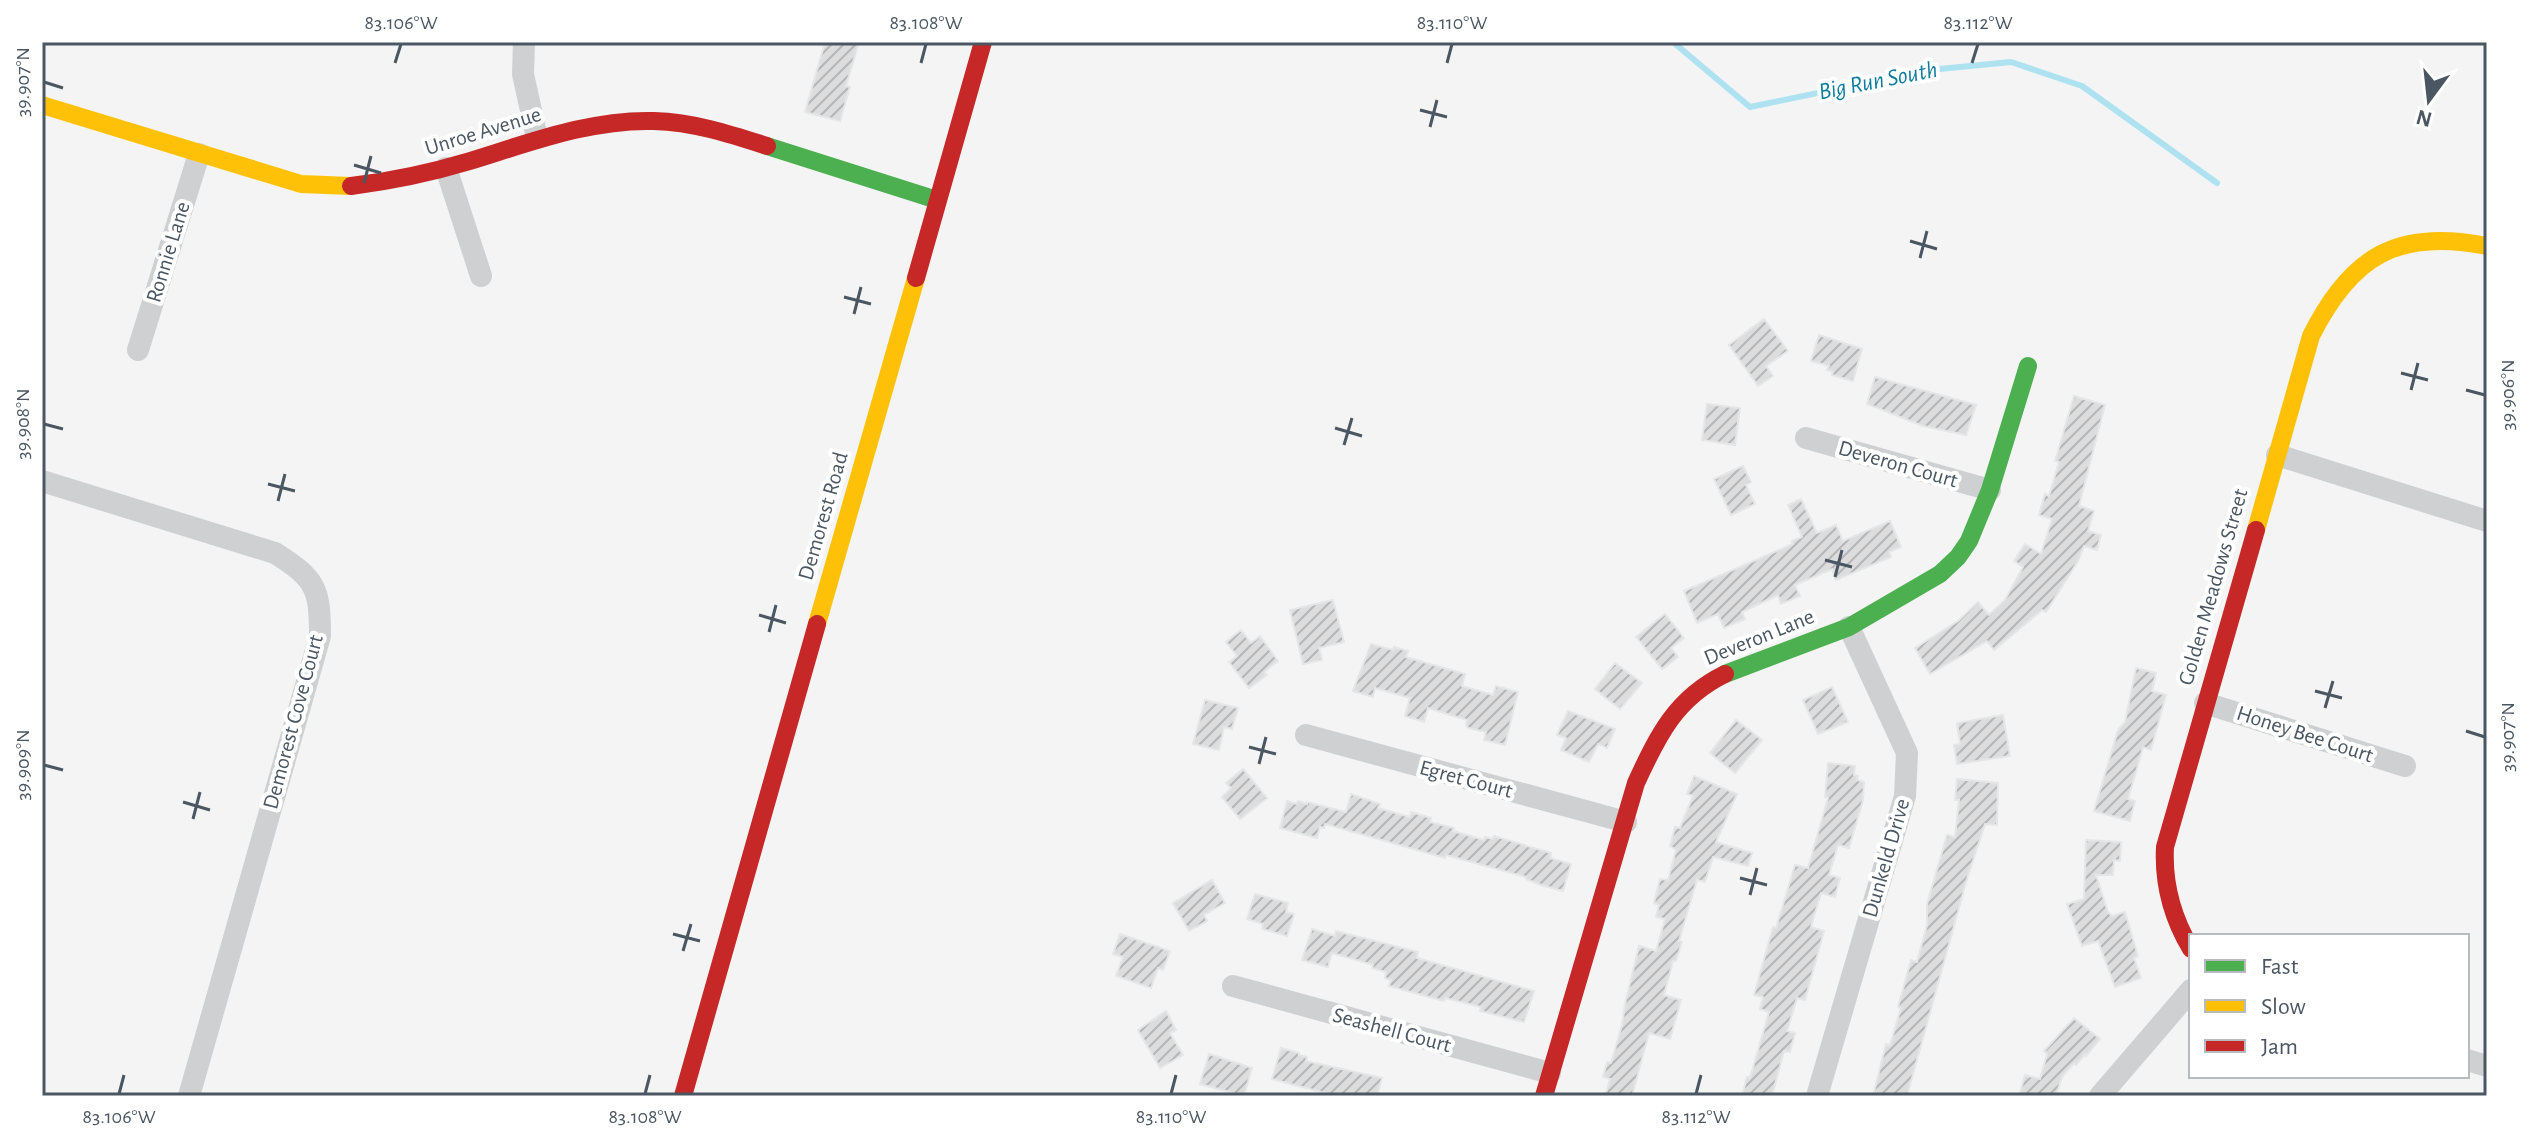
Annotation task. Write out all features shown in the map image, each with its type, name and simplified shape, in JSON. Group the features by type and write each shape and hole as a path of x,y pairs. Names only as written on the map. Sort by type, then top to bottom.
{"street":[{"path":"524,42 523,74 537,138"},
{"name":"Demorest Road","path":"683,1096 983,42"},
{"name":"Unroe Avenue","path":"42,105 301,184 330,188 388,183 446,168 537,138 600,125 670,120 719,131 937,200"},
{"name":"Ronnie Lane","path":"138,350 199,154"},
{"path":"446,168 481,276"},
{"name":"Golden Meadows Street","path":"2189,946 2176,923 2163,874 2165,847 2311,336 2321,312 2352,272 2373,256 2399,245 2426,239 2487,246"},
{"name":"Deveron Lane","path":"1544,1096 1636,783 1652,748 1674,714 1701,686 1738,668 1849,627 1940,574 1958,557 1969,541 1990,490 2028,366"},
{"name":"Deveron Court","path":"1806,438 1990,490"},
{"path":"2277,455 2487,521"},
{"name":"Demorest Cove Court","path":"42,481 275,553 304,571 320,602 320,636 189,1096"},
{"name":"Dunkeld Drive","path":"1817,1096 1905,796 1908,773 1907,753 1849,627"},
{"name":"Honey Bee Court","path":"2205,703 2405,766"},
{"name":"Egret Court","path":"1306,735 1626,822"},
{"name":"Seashell Court","path":"1233,986 1550,1073"},
{"path":"2100,1096 2189,992"}],"building":[{"path":"825,42 859,42 840,121 805,112"},
{"path":"1764,319 1788,351 1766,366 1773,376 1758,386 1729,345"},
{"path":"1819,335 1862,349 1853,381 1832,375 1833,372 1827,370 1829,366 1811,361"},
{"path":"1875,377 1976,405 1966,435 1923,426 1867,404"},
{"path":"2074,396 2105,405 2079,506 2094,511 2088,531 2101,535 2097,550 2084,546 2046,612 2042,610 1994,650 1987,641 1930,674 1915,648 1958,621 1978,602 1989,615 2005,600 2023,567 2014,561 2025,544 2041,554 2052,519 2039,515 2045,494 2049,496 2059,462 2055,461"},
{"path":"1707,404 1740,408 1735,445 1702,440"},
{"path":"1743,466 1751,482 1746,485 1755,504 1731,515 1714,479"},
{"path":"1801,499 1817,533 1836,525 1843,541 1890,521 1901,547 1889,552 1891,557 1836,580 1832,569 1795,585 1800,596 1781,604 1778,595 1742,612 1745,619 1724,628 1718,614 1697,623 1684,591 1793,544 1792,541 1802,537 1788,505"},
{"path":"1333,600 1344,642 1319,648 1322,660 1303,664 1290,610"},
{"path":"1665,614 1684,638 1671,648 1678,657 1662,669 1636,637"},
{"path":"1241,630 1251,643 1260,636 1278,661 1264,672 1267,675 1249,688 1229,662 1237,656 1226,642"},
{"path":"1371,644 1408,651 1406,657 1465,674 1462,686 1493,695 1496,686 1518,692 1505,745 1484,740 1486,732 1468,728 1467,720 1428,708 1424,722 1405,716 1410,698 1375,688 1373,697 1353,691"},
{"path":"1615,663 1642,683 1620,709 1595,689"},
{"path":"2136,668 2156,673 2152,691 2166,695 2151,750 2143,747 2128,799 2135,801 2130,821 2094,811 2118,730 2125,722"},
{"path":"1832,687 1848,722 1818,734 1803,700"},
{"path":"1205,700 1238,708 1232,729 1224,727 1219,750 1193,744"},
{"path":"1568,711 1615,729 1607,748 1598,744 1589,762 1561,750 1566,738 1557,735"},
{"path":"2003,715 2010,756 1957,764 1954,745 1960,744 1957,723"},
{"path":"1736,720 1762,740 1735,773 1710,753"},
{"path":"1828,763 1855,766 1854,775 1864,782 1863,800 1849,848 1838,845 1829,875 1840,878 1835,897 1821,893 1811,927 1824,931 1805,1000 1797,998 1787,1031 1795,1033 1790,1052 1784,1051 1772,1096 1742,1096 1769,1012 1760,1009 1763,997 1754,995 1795,865 1808,868 1828,798 1825,797"},
{"path":"1243,769 1267,798 1240,819 1222,797 1231,788 1226,783"},
{"path":"1694,776 1737,794 1716,842 1752,853 1748,866 1713,857 1705,882 1697,880 1679,941 1682,942 1676,961 1673,961 1664,995 1681,1000 1670,1039 1649,1033 1632,1096 1605,1096 1610,1079 1603,1077 1607,1062 1611,1063 1622,1025 1639,946 1656,951 1665,919 1656,917 1659,905 1654,903 1660,879 1668,880 1676,850 1670,846 1675,827 1680,828 1693,796 1687,794"},
{"path":"1957,779 1998,783 1997,825 1985,824 1907,1096 1873,1096 1886,1044 1890,1045 1901,1008 1898,1007 1911,960 1917,962 1927,925 1927,904 1947,835 1955,837 1959,800 1955,800"},
{"path":"1351,794 1380,804 1378,808 1410,817 1411,812 1431,818 1430,822 1454,828 1453,831 1484,840 1485,837 1493,839 1494,836 1551,853 1550,858 1571,864 1563,891 1526,877 1325,824 1324,828 1320,827 1317,838 1280,828 1287,801 1297,804 1298,801 1307,802 1346,812"},
{"path":"2086,840 2121,842 2120,861 2114,860 2113,875 2096,875 2108,912 2112,916 2125,912 2141,978 2115,987 2098,941 2082,946 2067,904 2084,899"},
{"path":"1212,880 1225,903 1204,915 1207,921 1189,931 1173,903"},
{"path":"1255,894 1288,903 1286,912 1294,914 1287,936 1262,929 1263,924 1247,919"},
{"path":"1312,929 1335,936 1336,931 1418,952 1417,958 1534,991 1524,1022 1480,1011 1481,1007 1389,986 1391,980 1385,978 1386,972 1332,953 1328,967 1302,960"},
{"path":"1120,934 1170,951 1163,970 1158,968 1151,988 1116,976 1123,957 1113,954"},
{"path":"1166,1011 1176,1030 1170,1033 1183,1055 1160,1068 1138,1030"},
{"path":"2074,1018 2100,1039 2062,1077 2056,1096 2019,1096 2025,1075 2040,1079 2047,1054 2044,1051"},
{"path":"1281,1048 1307,1057 1306,1061 1382,1078 1377,1096 1336,1096 1272,1079"},
{"path":"1209,1054 1252,1068 1244,1096 1200,1084"}],"waterway":[{"name":"Big Run South","path":"1673,42 1750,107 1929,70 2011,62 2082,86 2217,183"}],"traffic: fast":[{"path":"767,146 937,200"},
{"path":"1725,674 1849,627 1940,574 1958,557 1969,541 1990,490 2028,366"}],"traffic: slow":[{"path":"42,105 301,184 351,186"},
{"path":"2256,530 2311,336 2326,308 2343,286 2381,254 2403,245 2456,241 2487,246"},
{"path":"817,624 916,278"}],"traffic: jam":[{"path":"916,278 983,42"},
{"path":"351,186 440,169 584,128 630,121 697,126 767,146"},
{"path":"2189,945 2170,900 2165,847 2256,530"},
{"path":"683,1096 817,624"},
{"path":"1544,1096 1636,783 1652,749 1681,706 1725,674"}]}
